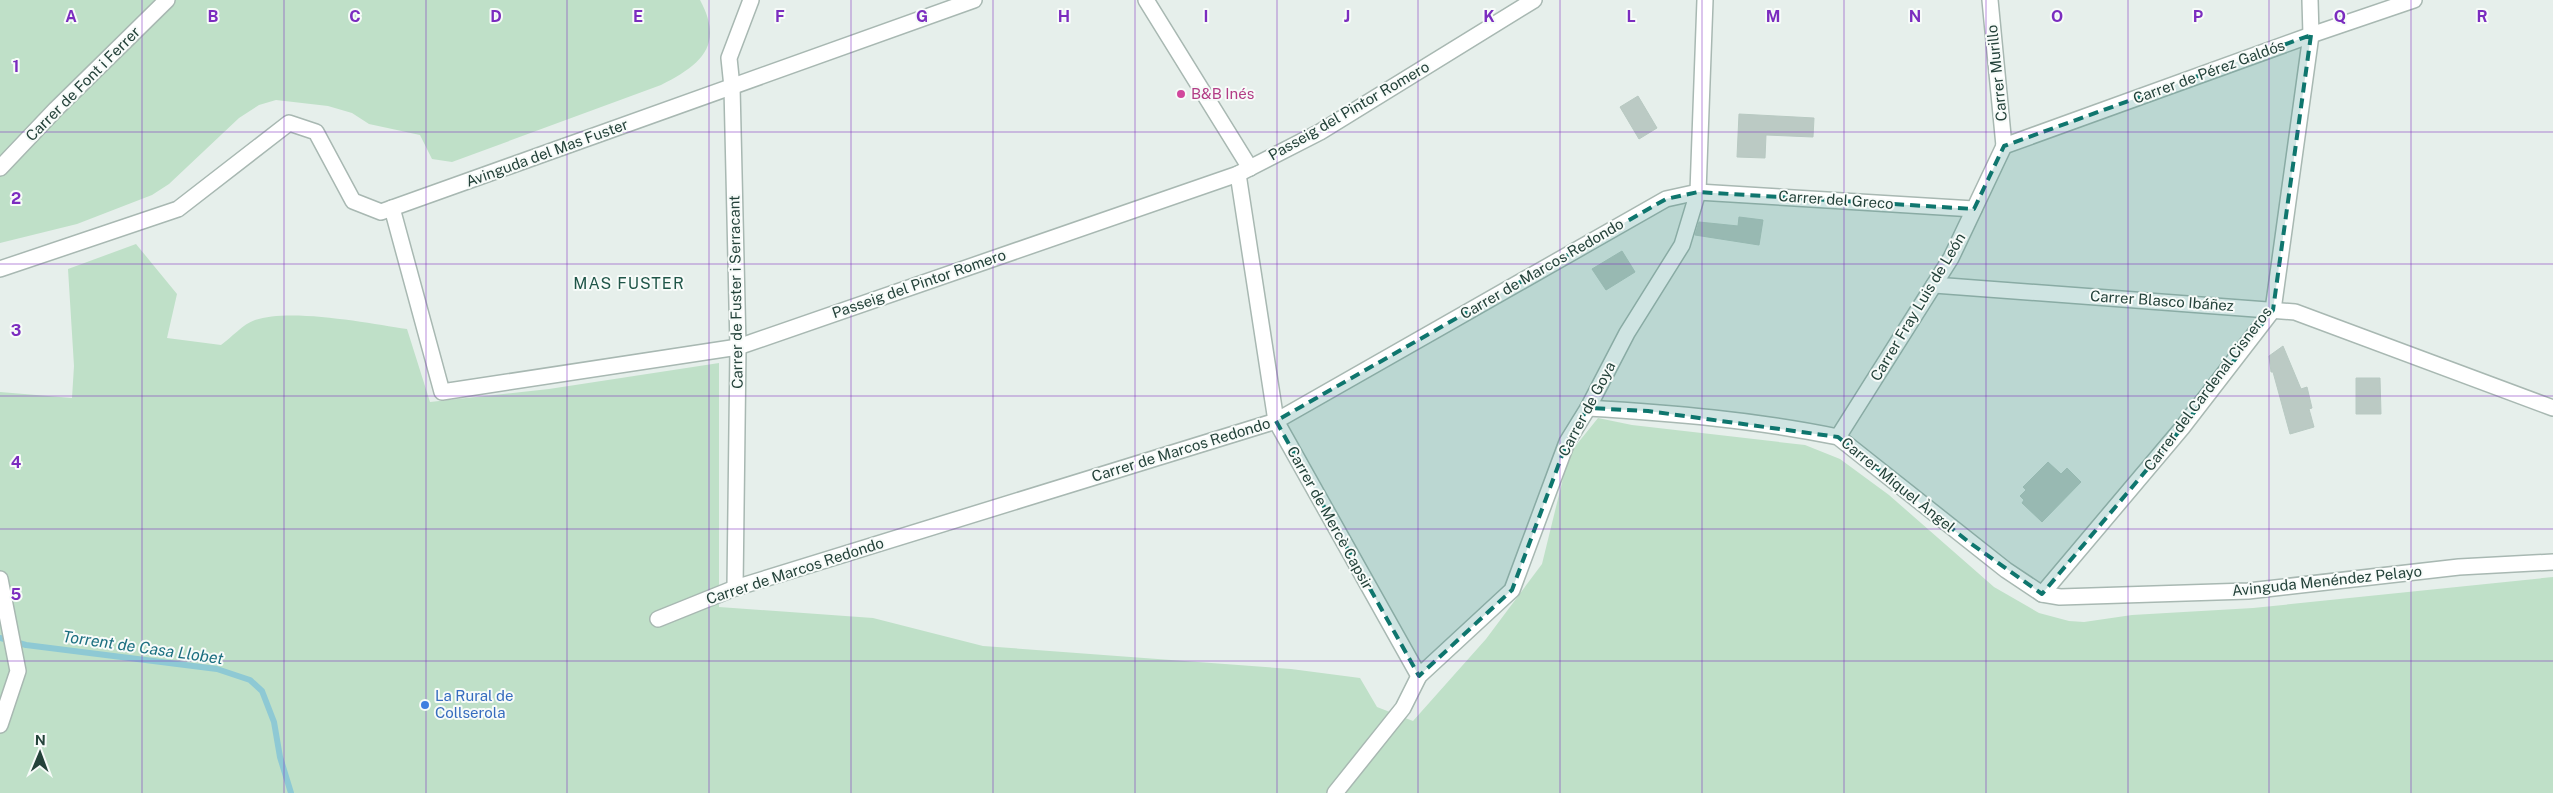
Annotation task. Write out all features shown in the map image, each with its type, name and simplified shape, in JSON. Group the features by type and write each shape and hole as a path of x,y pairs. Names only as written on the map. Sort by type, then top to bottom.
{"street":[{"name":"Carrer de Font i Ferrer","path":"0,168 56,109 167,0"},
{"name":"Carrer de Fuster i Serracant","path":"735,588 738,347 732,86 729,58 751,0"},
{"name":"Avinguda del Mas Fuster","path":"0,270 178,209 289,123 316,132 353,201 381,212 974,0"},
{"name":"Carrer de Mercè Capsir","path":"1146,0 1244,171 1276,421 1419,676"},
{"name":"Passeig del Pintor Romero","path":"392,208 442,392 738,347 1244,171 1320,132 1534,0"},
{"name":"Carrer de Goya","path":"1335,793 1403,708 1419,676 1512,590 1566,442 1588,408 1627,333 1682,245 1698,192 1705,0"},
{"name":"Carrer Murillo","path":"1990,0 2004,146"},
{"name":"Carrer del Cardenal Cisneros","path":"2042,594 2182,428 2273,310 2311,35 2310,0"},
{"name":"Carrer de Pérez Galdós","path":"2004,146 2311,35 2414,0"},
{"name":"Carrer Fray Luis de León","path":"1838,436 1950,258 2004,146"},
{"name":"Carrer del Greco","path":"1698,192 1974,208"},
{"name":"Carrer de Marcos Redondo","path":"658,619 735,588 1276,421 1666,199 1698,192"},
{"name":"Carrer Blasco Ibáñez","path":"1934,285 2295,312 2553,408"},
{"name":"Carrer Miquel Àngel","path":"1588,408 1648,411 1804,430 1838,436 1970,543 2042,594"},
{"name":"Avinguda Menéndez Pelayo","path":"2042,594 2079,597 2248,591 2301,587 2459,567 2553,562"},
{"path":"0,579 18,671 0,725"}],"highlighted area":[{"path":"2311,35 2273,310 2182,428 2042,594 1970,543 1838,437 1648,411 1588,408 1567,442 1512,590 1419,676 1276,421 1666,199 1698,192 1974,209 2004,146"}],"green space":[{"path":"0,0 700,0 707,16 710,30 709,42 697,61 687,70 661,85 452,162 432,159 420,135 369,124 352,113 328,106 276,100 259,105 239,118 169,184 152,195 77,224 0,243"},
{"path":"136,244 177,294 167,338 221,345 255,320 288,316 351,320 407,329 430,402 549,389 719,363 719,607 873,618 983,646 1291,669 1360,678 1377,707 1413,721 1486,639 1542,564 1569,454 1598,418 1632,425 1805,445 1840,459 1889,495 1994,587 2039,613 2069,621 2084,622 2132,615 2253,608 2553,577 2553,793 0,793 0,392 72,398 74,366 68,269"}],"building":[{"path":"1638,96 1657,128 1639,139 1620,107"},
{"path":"1739,114 1814,118 1813,137 1766,135 1765,158 1737,157"},
{"path":"1739,217 1763,220 1759,245 1695,235 1699,222 1738,226"},
{"path":"1622,251 1635,272 1606,290 1592,269"},
{"path":"2283,346 2301,389 2307,387 2312,408 2309,409 2314,427 2290,434 2273,372 2271,372 2269,356"},
{"path":"2356,378 2380,378 2381,414 2356,414"},
{"path":"2048,462 2061,474 2067,468 2081,482 2042,522 2022,503 2024,500 2020,496 2026,490 2023,487"}],"waterway":[{"name":"Torrent de Casa Llobet","path":"0,638 26,645 217,669 250,680 262,691 274,722 280,757 291,793"}],"place":[{"name":"B&B Inés","path":"1181,94"},
{"name":"La Rural de Collserola","path":"425,705"}],"district":[{"name":"MAS FUSTER","path":"629,283"}]}
